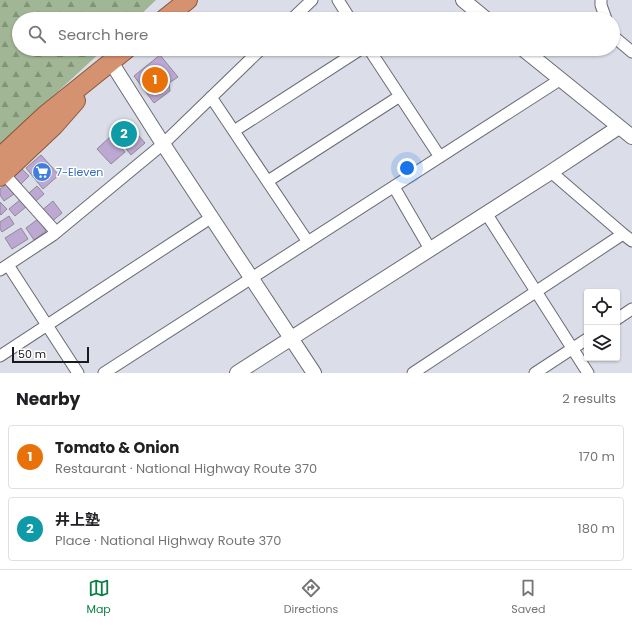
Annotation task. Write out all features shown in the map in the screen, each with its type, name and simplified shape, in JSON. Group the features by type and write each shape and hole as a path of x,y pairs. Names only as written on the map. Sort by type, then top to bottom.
{"highway":[{"path":"173,12 188,0"},
{"path":"0,157 45,115 118,56"},
{"path":"2,176 54,126 111,62"}],"street":[{"path":"299,12 312,0"},
{"path":"338,0 346,12"},
{"path":"463,0 478,12"},
{"path":"601,0 604,12"},
{"path":"620,42 632,52"},
{"path":"78,373 47,325 4,267 56,232 163,144 254,56"},
{"path":"234,131 350,56"},
{"path":"374,56 440,158"},
{"path":"533,56 632,137"},
{"path":"111,62 163,144 314,373"},
{"path":"104,373 561,79"},
{"path":"268,182 400,96"},
{"path":"211,97 308,242"},
{"path":"237,373 619,127"},
{"path":"551,172 632,241"},
{"path":"2,176 56,232"},
{"path":"394,187 430,249"},
{"path":"486,213 588,373"},
{"path":"0,355 212,217"},
{"path":"413,373 623,234"},
{"path":"620,317 632,309"},
{"path":"535,373 584,341"}],"green space":[{"path":"0,0 156,0 143,12 12,12 12,56 96,56 0,145"}],"building":[{"path":"159,56 161,56 178,77 169,83 170,91 154,103 134,76"},
{"path":"126,124 134,133 122,144 114,135"},
{"path":"138,135 145,143 131,155 124,146"},
{"path":"111,136 125,152 111,164 97,149"},
{"name":"7-Eleven","path":"41,155 59,175 43,189 26,168"},
{"path":"22,169 29,176 21,184 14,176"},
{"path":"6,184 14,194 4,201 0,195 0,189"},
{"path":"37,186 44,194 36,201 29,193"},
{"path":"21,199 27,206 15,216 9,209"},
{"path":"53,201 62,213 50,223 41,211"},
{"path":"0,202 7,209 1,215 0,214"},
{"path":"9,216 14,224 2,232 0,229 0,222"},
{"path":"38,219 46,231 34,240 26,228"},
{"path":"21,228 28,239 12,249 5,238"}],"place":[{"name":"Tomato & Onion","path":"155,80"},
{"name":"井上塾","path":"124,134"},
{"name":"7-Eleven","path":"42,172"}]}
